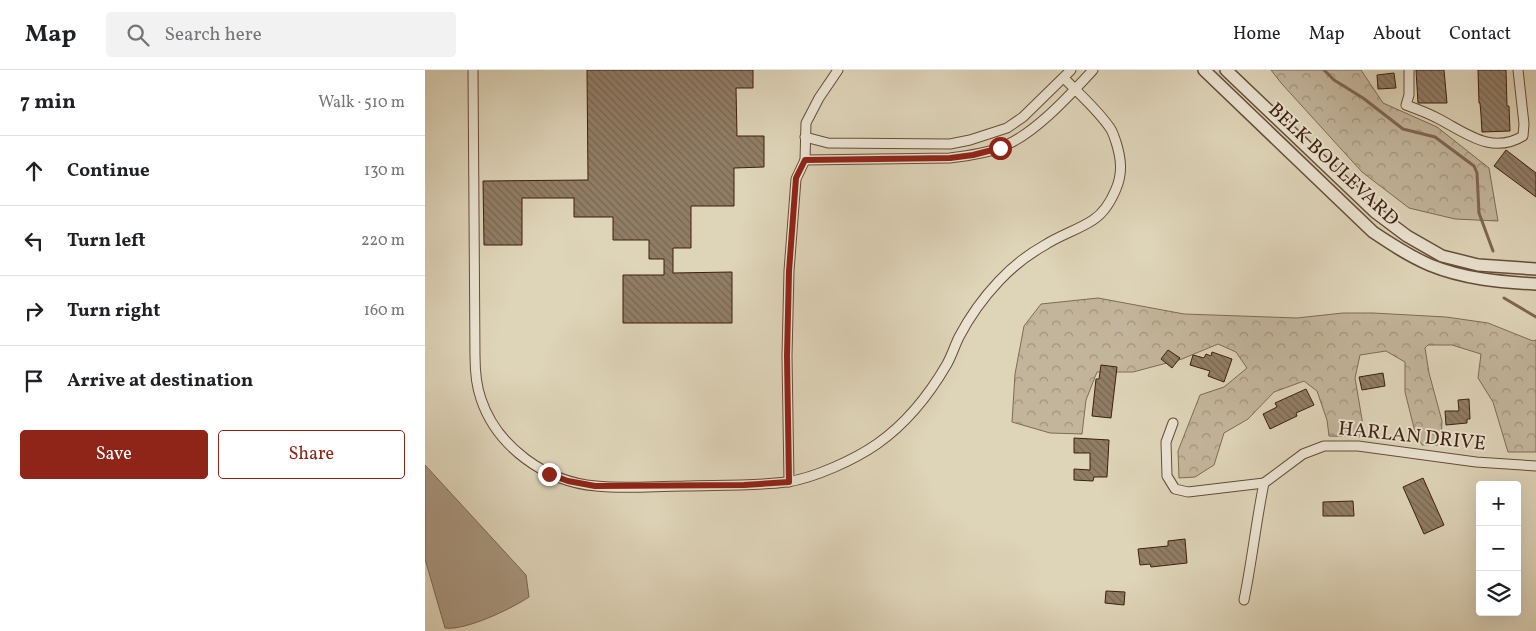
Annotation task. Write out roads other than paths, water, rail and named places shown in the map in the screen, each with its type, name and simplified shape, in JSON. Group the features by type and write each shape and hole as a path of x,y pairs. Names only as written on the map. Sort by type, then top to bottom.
{"street":[{"path":"473,70 476,377 481,400 491,420 506,442 527,460 549,474 568,481 595,486 744,485 789,482 822,472 853,458 877,444 905,421 925,398 949,361 959,337 975,309 997,283 1015,264 1046,244 1095,219 1109,204 1119,182 1121,167 1121,156 1112,130 1063,78"},
{"path":"789,482 787,356 789,271 796,178 805,160 806,123 838,70"},
{"path":"805,137 827,143 950,144 970,140 1007,128 1023,118 1071,70"},
{"path":"805,160 950,158 1000,148 1024,135 1049,115 1093,70"},
{"name":"BELK BOULEVARD","path":"1204,70 1373,232 1402,251 1430,265 1467,276 1494,282 1536,284"},
{"name":"BELK BOULEVARD","path":"1226,70 1375,212 1407,236 1442,256 1478,266 1536,269"},
{"path":"1409,70 1409,95 1406,105 1435,117 1477,140 1498,144 1515,141 1523,136 1524,124 1518,70"},
{"path":"1173,423 1166,442 1167,476 1175,489 1187,492 1264,483 1244,600"},
{"name":"HARLAN DRIVE","path":"1264,483 1303,454 1324,446 1358,446 1476,462 1536,466"}],"waterway":[{"path":"1324,70 1334,80 1363,98 1403,129 1435,137 1474,166 1477,173 1479,213 1493,251"},
{"path":"1504,298 1536,317"}]}
